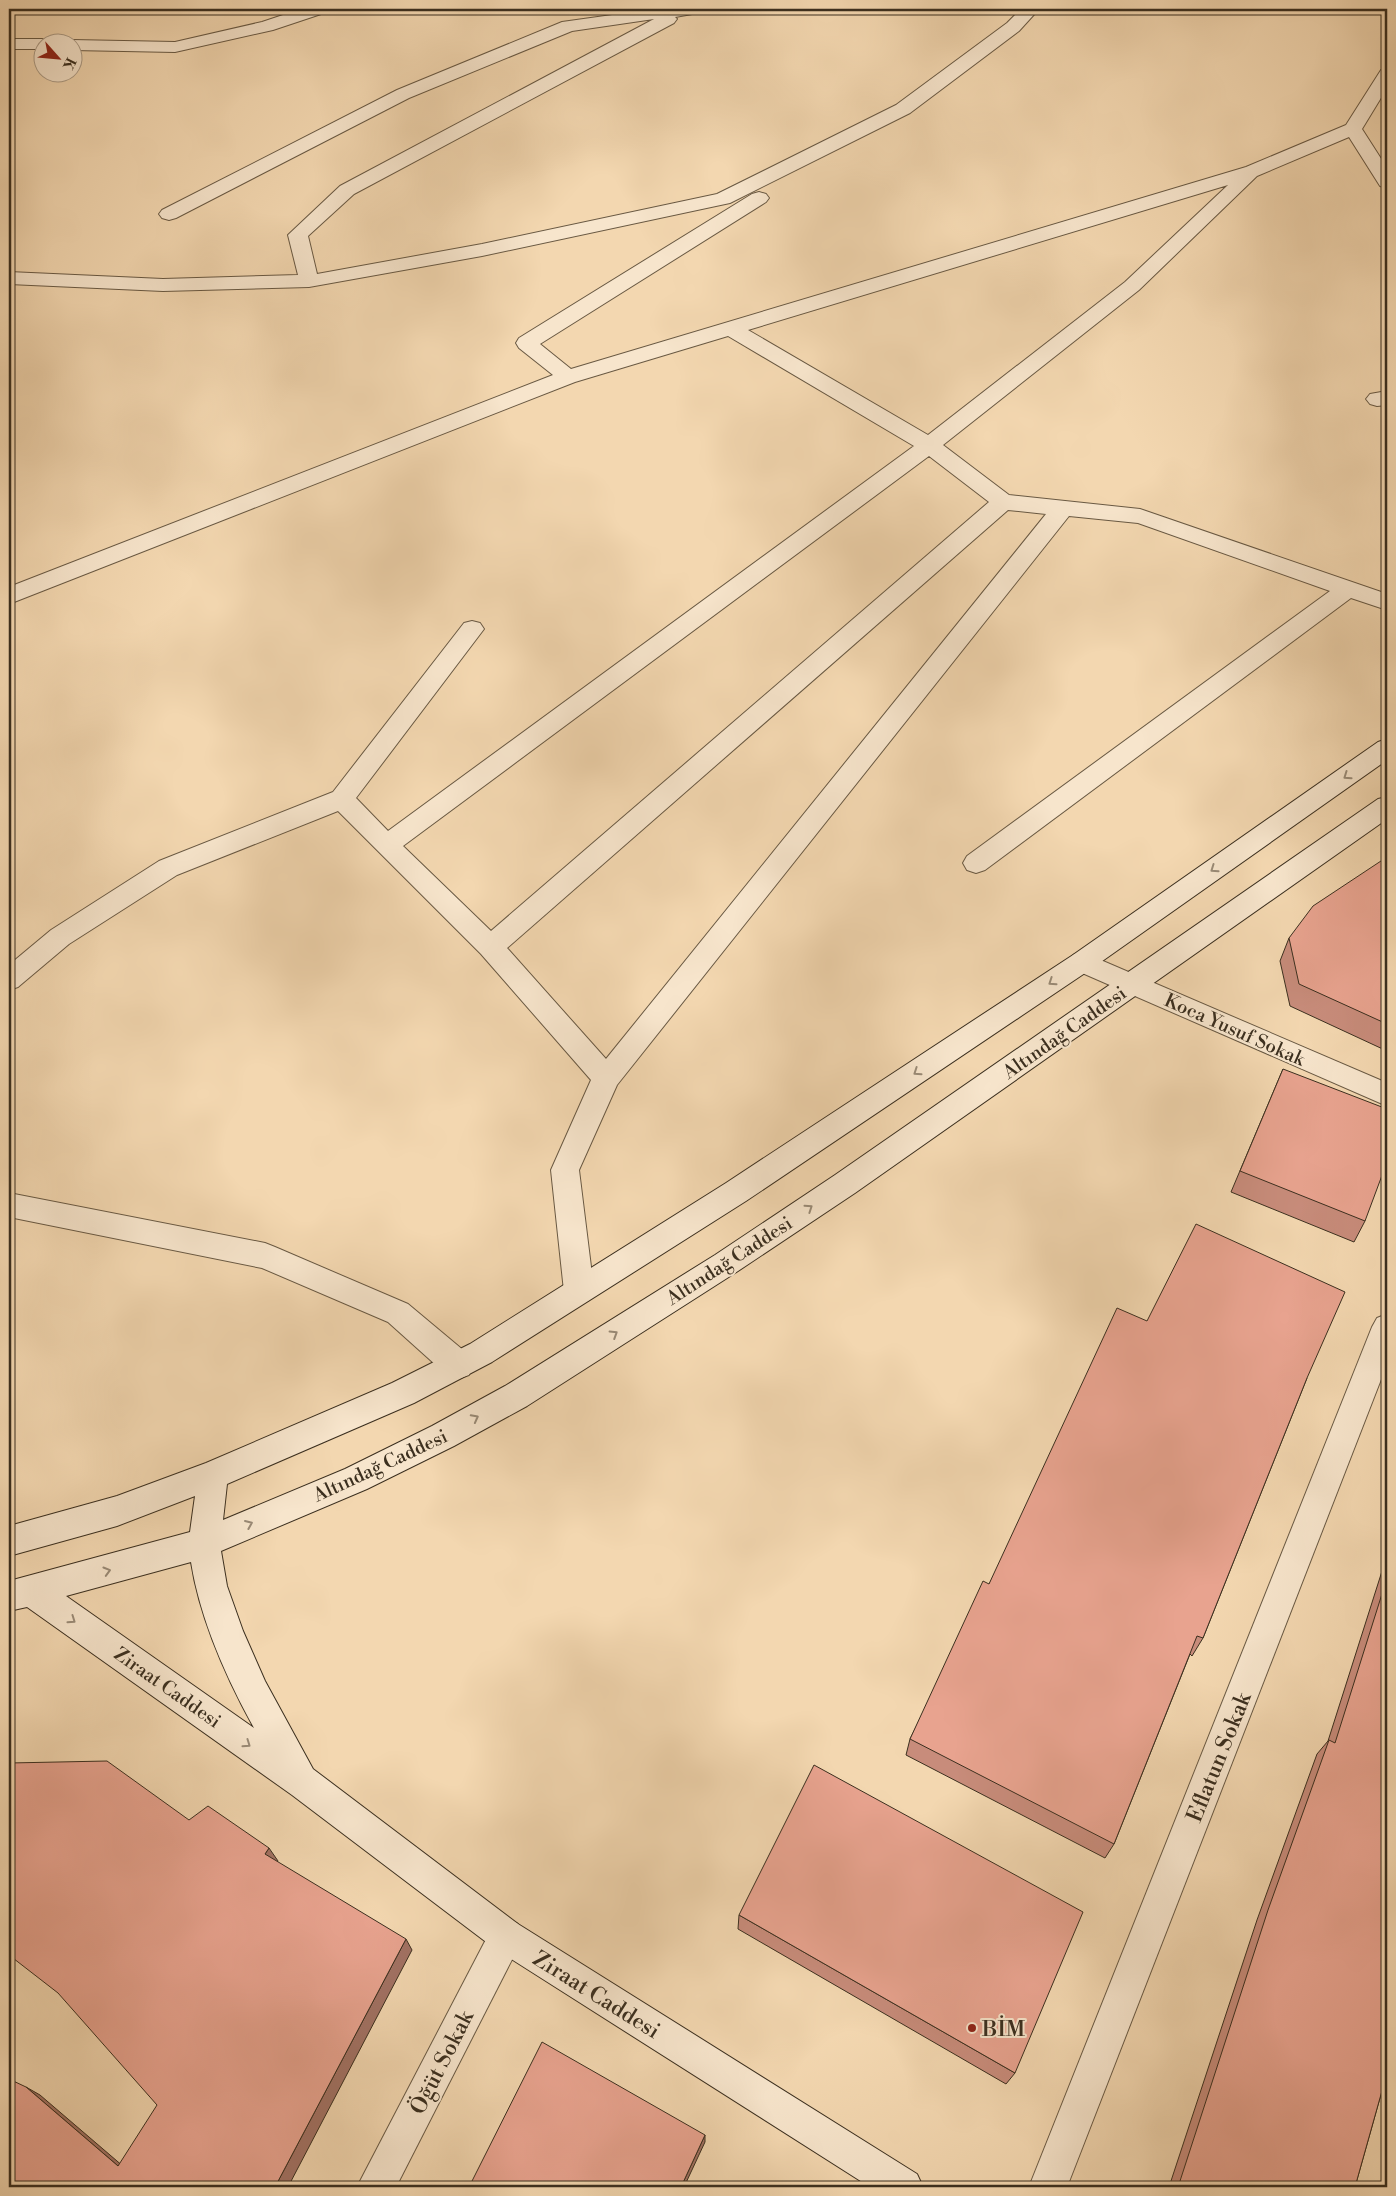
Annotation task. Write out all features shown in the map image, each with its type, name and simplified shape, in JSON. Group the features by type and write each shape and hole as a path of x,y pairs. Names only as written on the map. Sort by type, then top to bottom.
{"street":[{"path":"82,45 175,47 267,26 318,9"},
{"path":"308,281 298,235 347,190 689,9"},
{"path":"169,214 403,94 568,26 689,9"},
{"path":"568,377 526,343 903,109 1013,27 1030,9"},
{"path":"9,44 32,44"},
{"path":"9,596 568,377 1253,171 1353,129 1387,74"},
{"path":"9,278 163,285 308,281 482,250 723,199 903,109"},
{"path":"1353,129 1387,182"},
{"path":"386,845 928,445 1132,286 1253,171"},
{"path":"730,328 928,445 1003,502 1140,516 1387,602"},
{"path":"490,948 1003,502"},
{"path":"579,1291 565,1170 606,1078 1063,508"},
{"path":"976,863 1348,589"},
{"path":"9,980 60,937 168,868 342,798 472,629"},
{"path":"9,1541 117,1511 213,1474 322,1429 481,1354 736,1192 1082,962 1387,748"},
{"path":"342,798 386,845 490,948 606,1078"},
{"name":"Altındağ Caddesi","path":"20,1594 204,1543 356,1479 443,1436 516,1396 741,1253 1133,984 1387,806"},
{"name":"Koca Yusuf Sokak","path":"1082,962 1387,1095"},
{"path":"9,1205 265,1256 398,1313 458,1365"},
{"name":"Eflatun Sokak","path":"1048,2187 1387,1327"},
{"name":"Ziraat Caddesi","path":"213,1474 204,1543 211,1586 227,1633 253,1693 304,1783"},
{"name":"Ziraat Caddesi","path":"20,1594 304,1783 506,1936 904,2187"},
{"name":"Öğüt Sokak","path":"376,2187 506,1936"}],"building":[{"path":"1387,857 1387,1024 1299,984 1289,938 1313,906"},
{"path":"1283,1069 1387,1109 1387,1162 1365,1221 1240,1171"},
{"path":"1196,1224 1345,1292 1307,1378 1203,1638 1197,1636 1114,1844 910,1739 983,1581 989,1584 1117,1308 1147,1321"},
{"path":"1387,1578 1387,2073 1355,2187 1190,2187 1180,2181 1268,1910 1329,1740 1335,1743"},
{"path":"107,1761 189,1820 208,1806 269,1848 265,1854 406,1939 275,2187 9,2187 9,2079 26,2087 118,2166 157,2105 58,1993 9,1955 9,1763"},
{"path":"814,1765 1083,1912 1015,2073 739,1915"},
{"path":"542,2042 705,2135 681,2187 469,2187"}],"place":[{"name":"BİM","path":"972,2028"}]}
